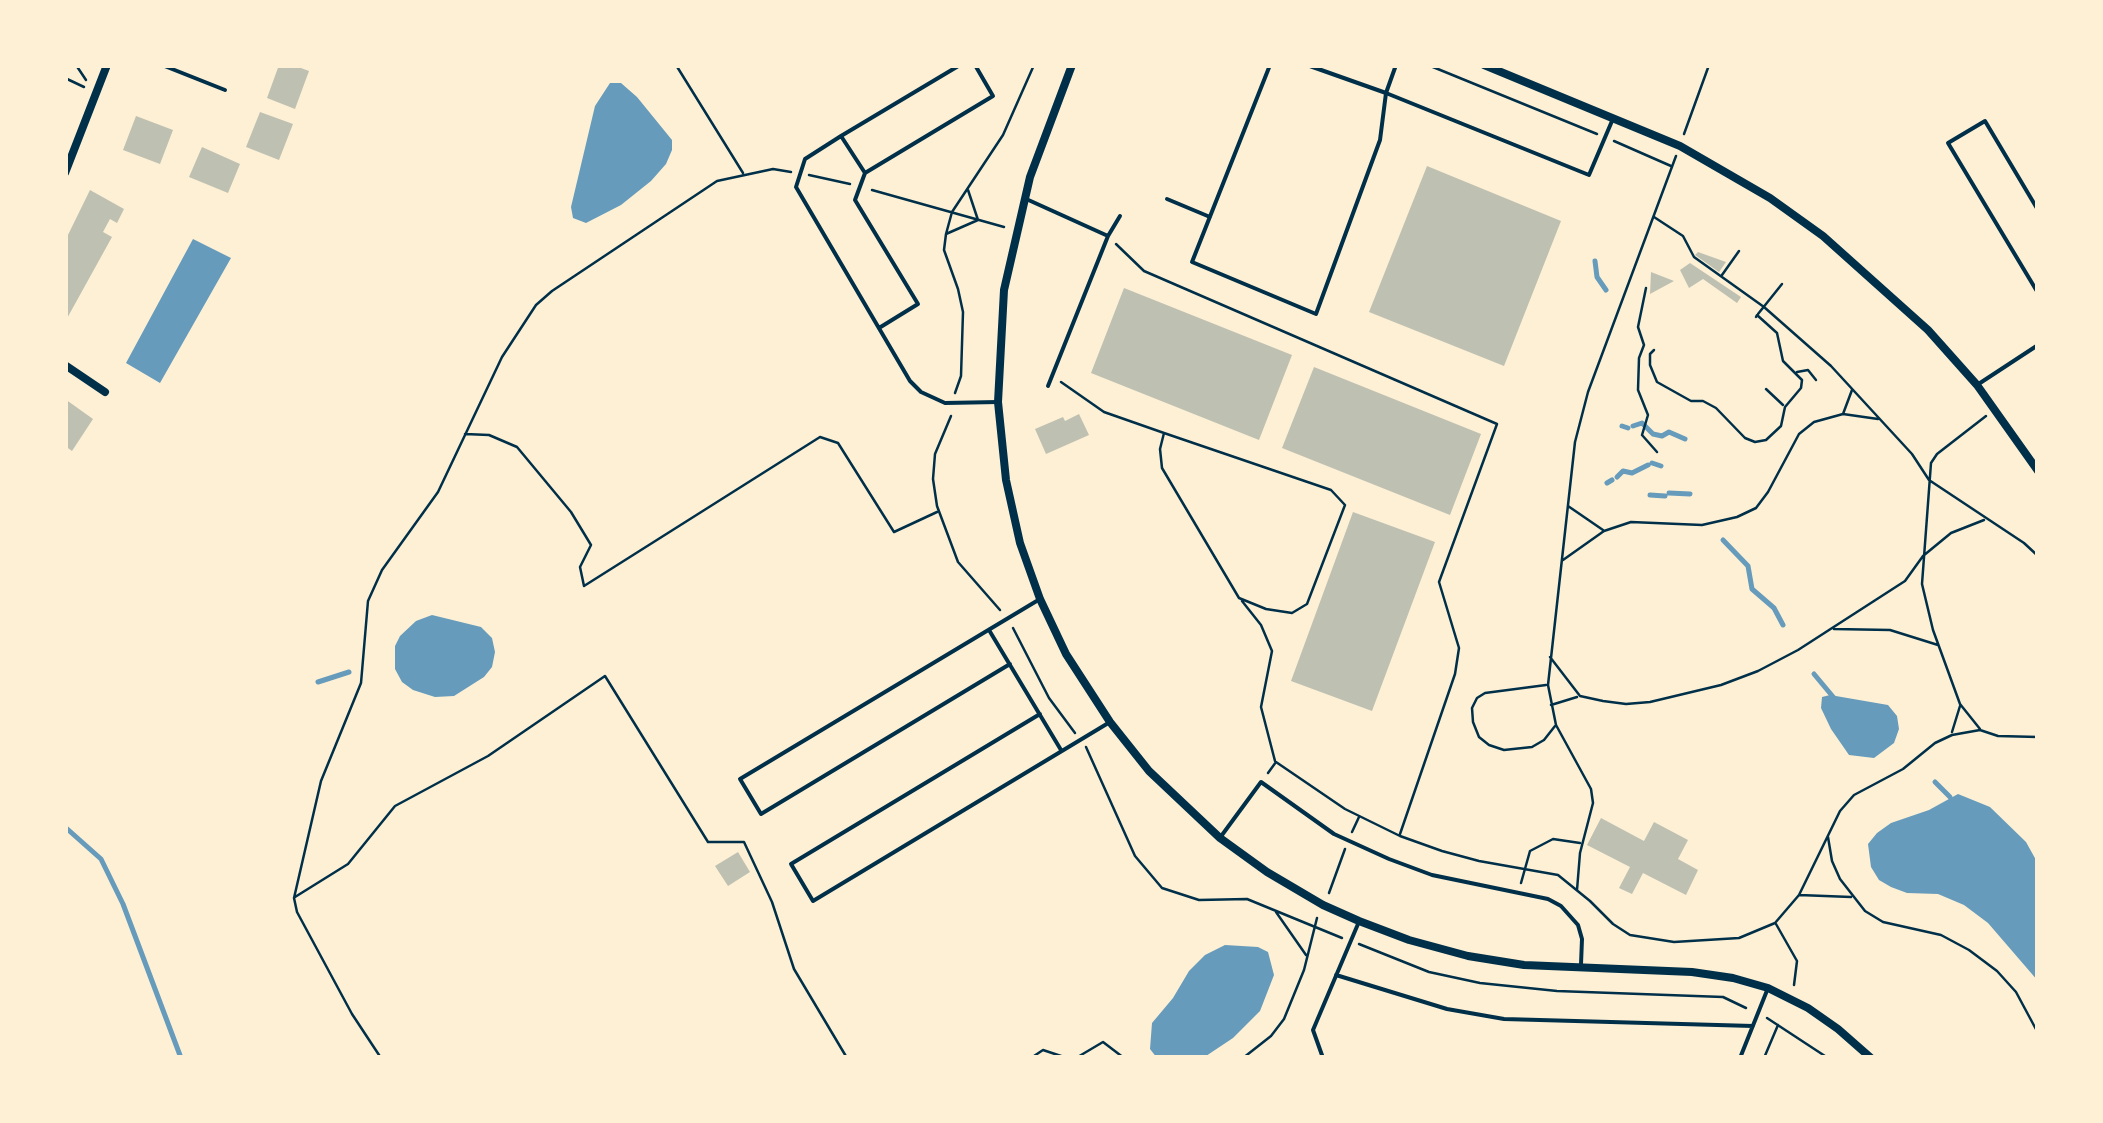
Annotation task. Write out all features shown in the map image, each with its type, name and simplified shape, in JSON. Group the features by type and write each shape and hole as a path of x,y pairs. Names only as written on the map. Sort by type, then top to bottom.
{"street":[{"path":"65,173 106,65"},
{"path":"1072,65 1056,102 1015,230 999,340 998,402 1006,480 1020,543 1040,600 1066,654 1110,722 1148,770 1220,838 1266,872 1322,905 1359,921 1408,940 1468,956 1524,965 1692,972 1732,978 1768,988 1789,999 1838,1028 1871,1058"},
{"path":"1484,65 1680,146 1770,198 1823,236 1928,330 1995,408 2038,471"},
{"path":"65,365 105,392"}],"lane":[{"path":"162,65 225,90"},
{"path":"960,65 804,158 796,186 910,381 930,398 998,402"},
{"path":"879,328 918,304 855,200 860,186 865,173 993,96 974,65"},
{"path":"1270,65 1192,262 1316,314 1380,140 1386,93 1396,65"},
{"path":"1307,65 1589,175 1614,116"},
{"path":"2038,210 1984,121 1948,142 2038,293"},
{"path":"841,136 865,173"},
{"path":"1024,198 1108,236"},
{"path":"1167,199 1210,216"},
{"path":"1048,386 1108,236 1120,216"},
{"path":"1977,385 2038,345"},
{"path":"1010,664 761,814 740,779 1040,600"},
{"path":"989,630 1062,751"},
{"path":"1040,714 791,864 813,900 1110,722"},
{"path":"1220,838 1261,782 1296,809 1348,840 1432,874 1548,900 1570,914 1582,938 1581,969"},
{"path":"1323,1058 1313,1030 1359,921"},
{"path":"1336,976 1432,1005 1504,1020 1753,1026"},
{"path":"1740,1058 1768,988"}],"path":[{"path":"65,78 84,88 87,80 76,65"},
{"path":"676,65 744,174"},
{"path":"1034,65 1004,134 952,212 946,234 944,250 963,312 960,376 951,418 936,454 933,479 939,511 958,562 1008,619 1049,698 1094,760 1135,856 1162,888 1200,900 1247,899 1429,972 1480,983 1557,991 1723,996 1778,1024 1828,1058"},
{"path":"1428,65 1672,166"},
{"path":"1577,890 1582,844 1590,821 1591,788 1556,725 1548,685 1580,417 1709,65"},
{"path":"381,1058 343,997 297,912 294,898 321,781 360,684 368,601 382,570 438,492 502,357 544,298 698,192 744,174 773,169 860,186 1015,230"},
{"path":"967,189 978,220"},
{"path":"1654,217 1683,236 1694,258 1764,306 1853,389 1912,454 1929,480 2038,556"},
{"path":"946,234 978,220"},
{"path":"1108,236 1144,271 1498,424 1439,582 1458,648 1455,674 1400,836"},
{"path":"1721,276 1739,251"},
{"path":"1654,350 1650,365 1657,382 1691,401 1703,401 1716,408 1745,438 1755,442 1775,434 1802,380 1782,361 1776,333 1756,316 1782,284"},
{"path":"1646,288 1638,327 1644,345 1639,358 1638,390 1648,415 1642,435 1657,452"},
{"path":"1796,373 1808,370 1816,380"},
{"path":"1052,374 1104,412 1331,490 1345,505 1308,604 1292,613 1266,609 1240,598"},
{"path":"1766,388 1786,407"},
{"path":"1843,414 1853,389"},
{"path":"1980,730 1960,704 1927,610 1922,584 1923,556 1931,463 1995,408"},
{"path":"1564,560 1604,531 1645,521 1702,525 1756,508 1799,434 1826,416 1879,419"},
{"path":"1164,433 1160,449 1162,468 1240,598 1261,625 1272,651 1261,707 1276,762 1312,789 1400,836 1479,861 1558,874 1612,924 1630,935 1652,940 1739,938 1775,923 1799,895 1840,811 1854,795 1902,770 1952,734 1980,730 1998,736 2038,736"},
{"path":"464,434 489,434 517,447 548,482 591,545 580,567 584,586 820,437 838,444 894,532 939,511"},
{"path":"1568,506 1604,531"},
{"path":"1550,705 1580,696 1626,704 1682,696 1758,670 1830,630 1904,581 1923,556 1951,533 1987,519"},
{"path":"1830,630 1890,630 1940,645"},
{"path":"1550,656 1580,696"},
{"path":"294,898 348,864 395,806 488,756 605,676 708,842 744,842 772,902 794,969 846,1058"},
{"path":"1548,685 1485,693 1472,708 1473,722 1480,737 1504,750 1532,748 1556,725"},
{"path":"1952,734 1960,704"},
{"path":"1261,782 1276,762"},
{"path":"1243,1058 1271,1036 1284,1019 1313,928 1359,816"},
{"path":"1828,836 1832,861 1852,897 1883,922 1941,935 1969,950 2016,992 2038,1033"},
{"path":"1518,894 1530,851 1553,839 1582,844"},
{"path":"1799,895 1852,897"},
{"path":"1275,910 1306,956"},
{"path":"1775,923 1797,962 1798,975 1789,999"},
{"path":"1764,1058 1778,1024"},
{"path":"1076,1058 1103,1042 1124,1058"},
{"path":"1030,1058 1043,1050 1067,1058"}],"water":[{"path":"610,83 621,83 637,97 672,140 672,150 651,181 621,205 586,223 573,218 571,207 595,106"},
{"path":"193,239 231,258 160,383 126,363"},
{"path":"432,615 481,627 492,638 492,667 484,677 454,696 435,697 413,690 402,682 395,669 395,646 400,636 416,621"},
{"path":"1822,697 1888,705 1897,716 1899,729 1894,743 1874,758 1849,755 1821,708"},
{"path":"1958,794 1990,807 2026,842 2036,860 2038,981 1988,923 1964,905 1938,894 1907,893 1891,887 1879,880 1871,867 1868,844 1877,833"},
{"path":"1225,945 1258,947 1268,952 1274,975 1260,1011 1233,1038 1203,1058 1157,1058 1150,1049 1152,1023 1189,971 1205,955"}],"building":[{"path":"279,65 309,71 295,109 267,98"},
{"path":"260,112 293,124 279,160 246,147"},
{"path":"136,116 173,130 160,164 123,150"},
{"path":"202,147 240,164 228,193 189,177"},
{"path":"1427,166 1561,221 1504,366 1369,312"},
{"path":"90,190 124,209 117,223 110,219 103,232 112,237 65,322 65,241"},
{"path":"1698,252 1726,262 1719,272 1695,255"},
{"path":"1690,263 1741,297 1737,303 1703,279 1689,288 1680,270"},
{"path":"1651,272 1674,281 1650,294"},
{"path":"1124,288 1292,355 1259,440 1091,373"},
{"path":"1314,367 1481,434 1450,515 1282,448"},
{"path":"65,399 93,419 72,451 65,446"},
{"path":"1079,414 1089,435 1046,454 1035,429"},
{"path":"1353,512 1435,542 1372,711 1291,681"},
{"path":"1601,818 1644,841 1654,822 1688,840 1678,859 1698,870 1686,895 1643,873 1632,894 1619,888 1630,867 1587,845"},
{"path":"738,852 750,872 728,886 715,866"}],"waterway":[{"path":"1595,261 1597,277 1606,290"},
{"path":"1633,426 1642,423 1653,434 1662,436 1669,432 1685,439"},
{"path":"1622,426 1628,428"},
{"path":"1652,463 1661,466"},
{"path":"1617,477 1623,471 1632,473 1648,465"},
{"path":"1607,483 1612,480"},
{"path":"1669,493 1690,494"},
{"path":"1650,495 1665,496"},
{"path":"1723,540 1748,566 1752,589 1774,608 1783,625"},
{"path":"318,682 349,672"},
{"path":"1814,674 1834,698"},
{"path":"1935,782 1950,797"},
{"path":"65,827 101,859 123,904 181,1058"}]}
